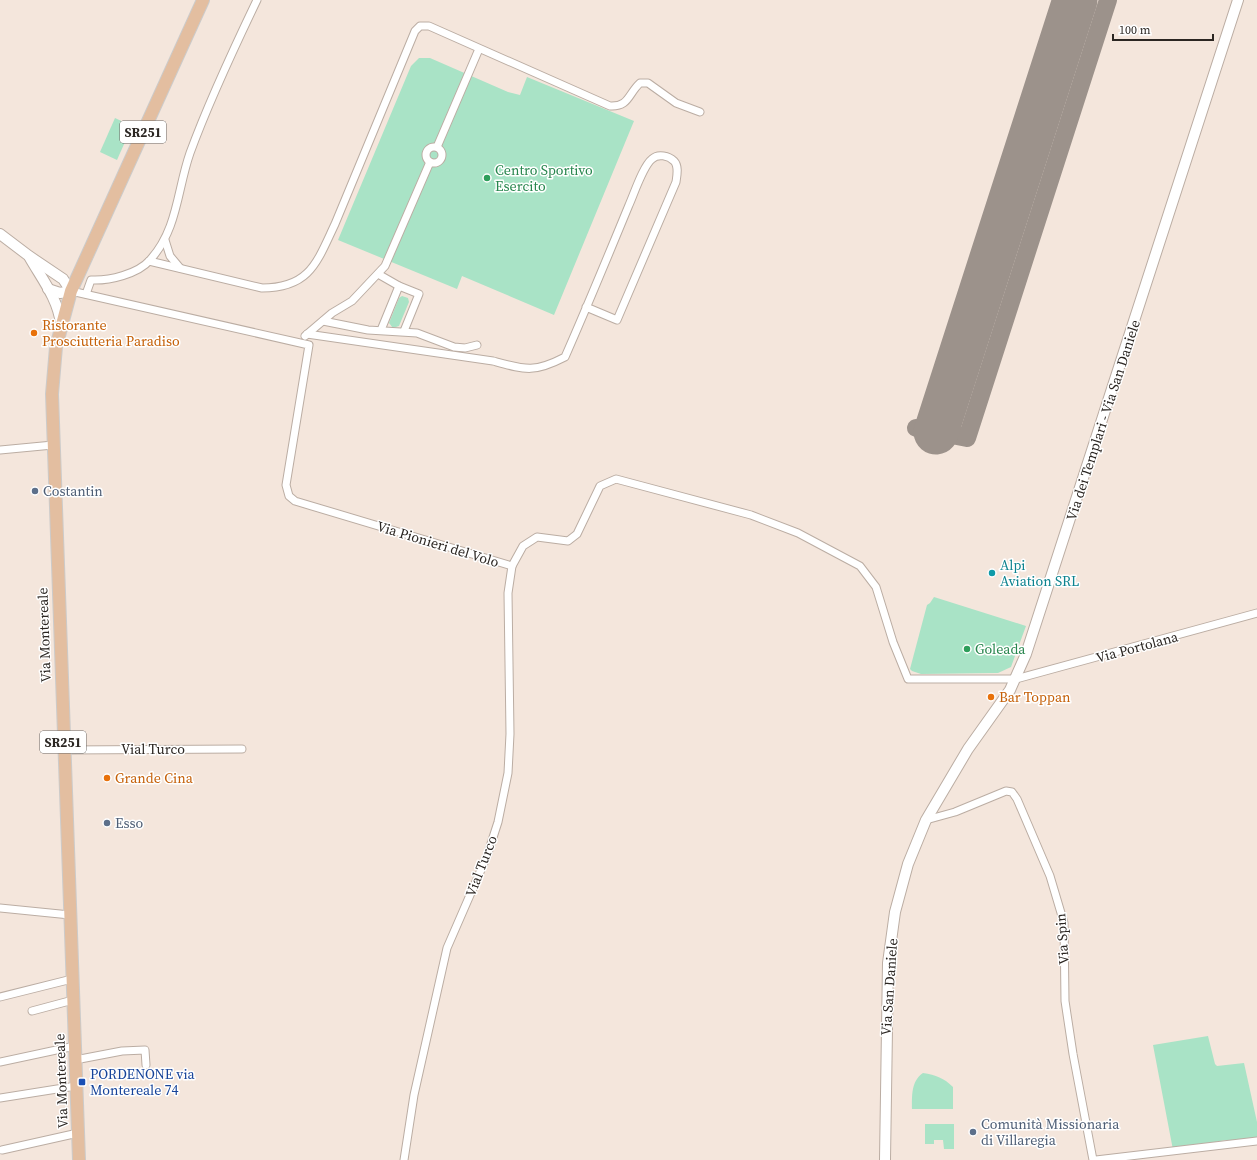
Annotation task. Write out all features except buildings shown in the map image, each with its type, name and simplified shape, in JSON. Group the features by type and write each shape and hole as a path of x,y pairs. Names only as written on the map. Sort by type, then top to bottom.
{"main road":[{"name":"SR251","path":"72,291 202,0"},
{"name":"Via Montereale","path":"72,291 61,324 52,370 53,446 79,1160"}],"street":[{"path":"86,294 91,280 120,277 149,261 165,240 175,216 191,152 256,0"},
{"name":"Via dei Templari - Via San Daniele","path":"926,820 968,749 1016,679 1048,592 1238,0"},
{"path":"149,261 262,288 280,288 296,283 308,273 320,255 415,31 420,26 429,26 610,106 619,106 627,100 640,83 648,83 676,103 700,112"},
{"path":"437,147 479,49"},
{"path":"430,162 427,159 426,152 432,147 437,147"},
{"path":"430,162 436,162 440,159 441,151 437,147"},
{"path":"307,334 493,361 522,369 539,369 565,357 586,307 648,163 653,158 663,156 670,157 676,163 676,182 617,320 586,307"},
{"path":"48,289 60,293 72,291 297,342 323,321 352,301 385,266 430,162"},
{"path":"0,234 29,256 56,273 68,284 72,291"},
{"path":"165,240 170,256 180,268"},
{"path":"29,256 59,311 61,324"},
{"path":"56,273 64,275 72,274 84,264"},
{"path":"378,274 399,286 419,294 404,331"},
{"path":"381,330 399,286"},
{"path":"323,321 368,330 404,331 417,333 454,347 465,348 477,345"},
{"name":"Via Pionieri del Volo","path":"297,342 309,345 286,485 289,496 294,501 512,566 523,546 537,537 568,541 577,534 600,486 616,479 751,515 798,534 860,566 876,587 893,642 908,679 1016,679"},
{"path":"0,450 53,446"},
{"name":"Vial Turco","path":"404,1160 414,1095 447,948 488,856 498,822 508,773 510,734 508,593 512,566"},
{"name":"Via Portolana","path":"1016,679 1257,613"},
{"name":"Vial Turco","path":"64,750 242,749"},
{"name":"Via Spin","path":"926,820 940,818 1006,791 1012,792 1016,799 1050,876 1062,917 1065,1001 1073,1054 1095,1160"},
{"name":"Via San Daniele","path":"885,1160 888,963 896,912 908,864 926,820"},
{"path":"0,908 70,915"},
{"path":"0,997 72,979"},
{"path":"32,1011 73,1000"},
{"path":"0,1062 75,1046"},
{"path":"75,1060 122,1051 145,1050 146,1065"},
{"path":"0,1098 76,1086"},
{"path":"2,1150 78,1133"},
{"path":"1095,1160 1257,1141"}],"green space":[{"name":"Centro Sportivo Esercito","path":"419,58 430,58 508,92 520,95 527,77 634,121 554,315 462,276 457,289 338,240 411,66"},
{"path":"115,118 132,126 117,160 100,152"},
{"path":"402,296 408,298 409,302 399,326 393,328 389,323 399,298"},
{"name":"Goleada","path":"934,597 1026,626 1011,667 998,673 921,674 912,671 910,669 927,605"},
{"path":"1208,1036 1215,1064 1217,1066 1244,1063 1257,1122 1257,1140 1226,1140 1173,1150 1153,1045"},
{"path":"923,1073 940,1077 953,1087 953,1109 912,1109 914,1084"},
{"path":"925,1124 954,1124 954,1149 944,1149 943,1140 934,1140 934,1144 925,1144"}],"taxiway":[{"path":"916,428 967,438 1108,0"}],"runway":[{"path":"936,432 1075,0"}],"place":[{"name":"Centro Sportivo Esercito","path":"487,178"},
{"name":"Ristorante Prosciutteria Paradiso","path":"34,333"},
{"name":"Costantin","path":"35,491"},
{"name":"Alpi Aviation SRL","path":"992,573"},
{"name":"Goleada","path":"967,649"},
{"name":"Bar Toppan","path":"991,697"},
{"name":"Grande Cina","path":"107,778"},
{"name":"Esso","path":"107,823"},
{"name":"PORDENONE via Montereale 74","path":"82,1082"},
{"name":"Comunità Missionaria di Villaregia","path":"973,1132"}]}
